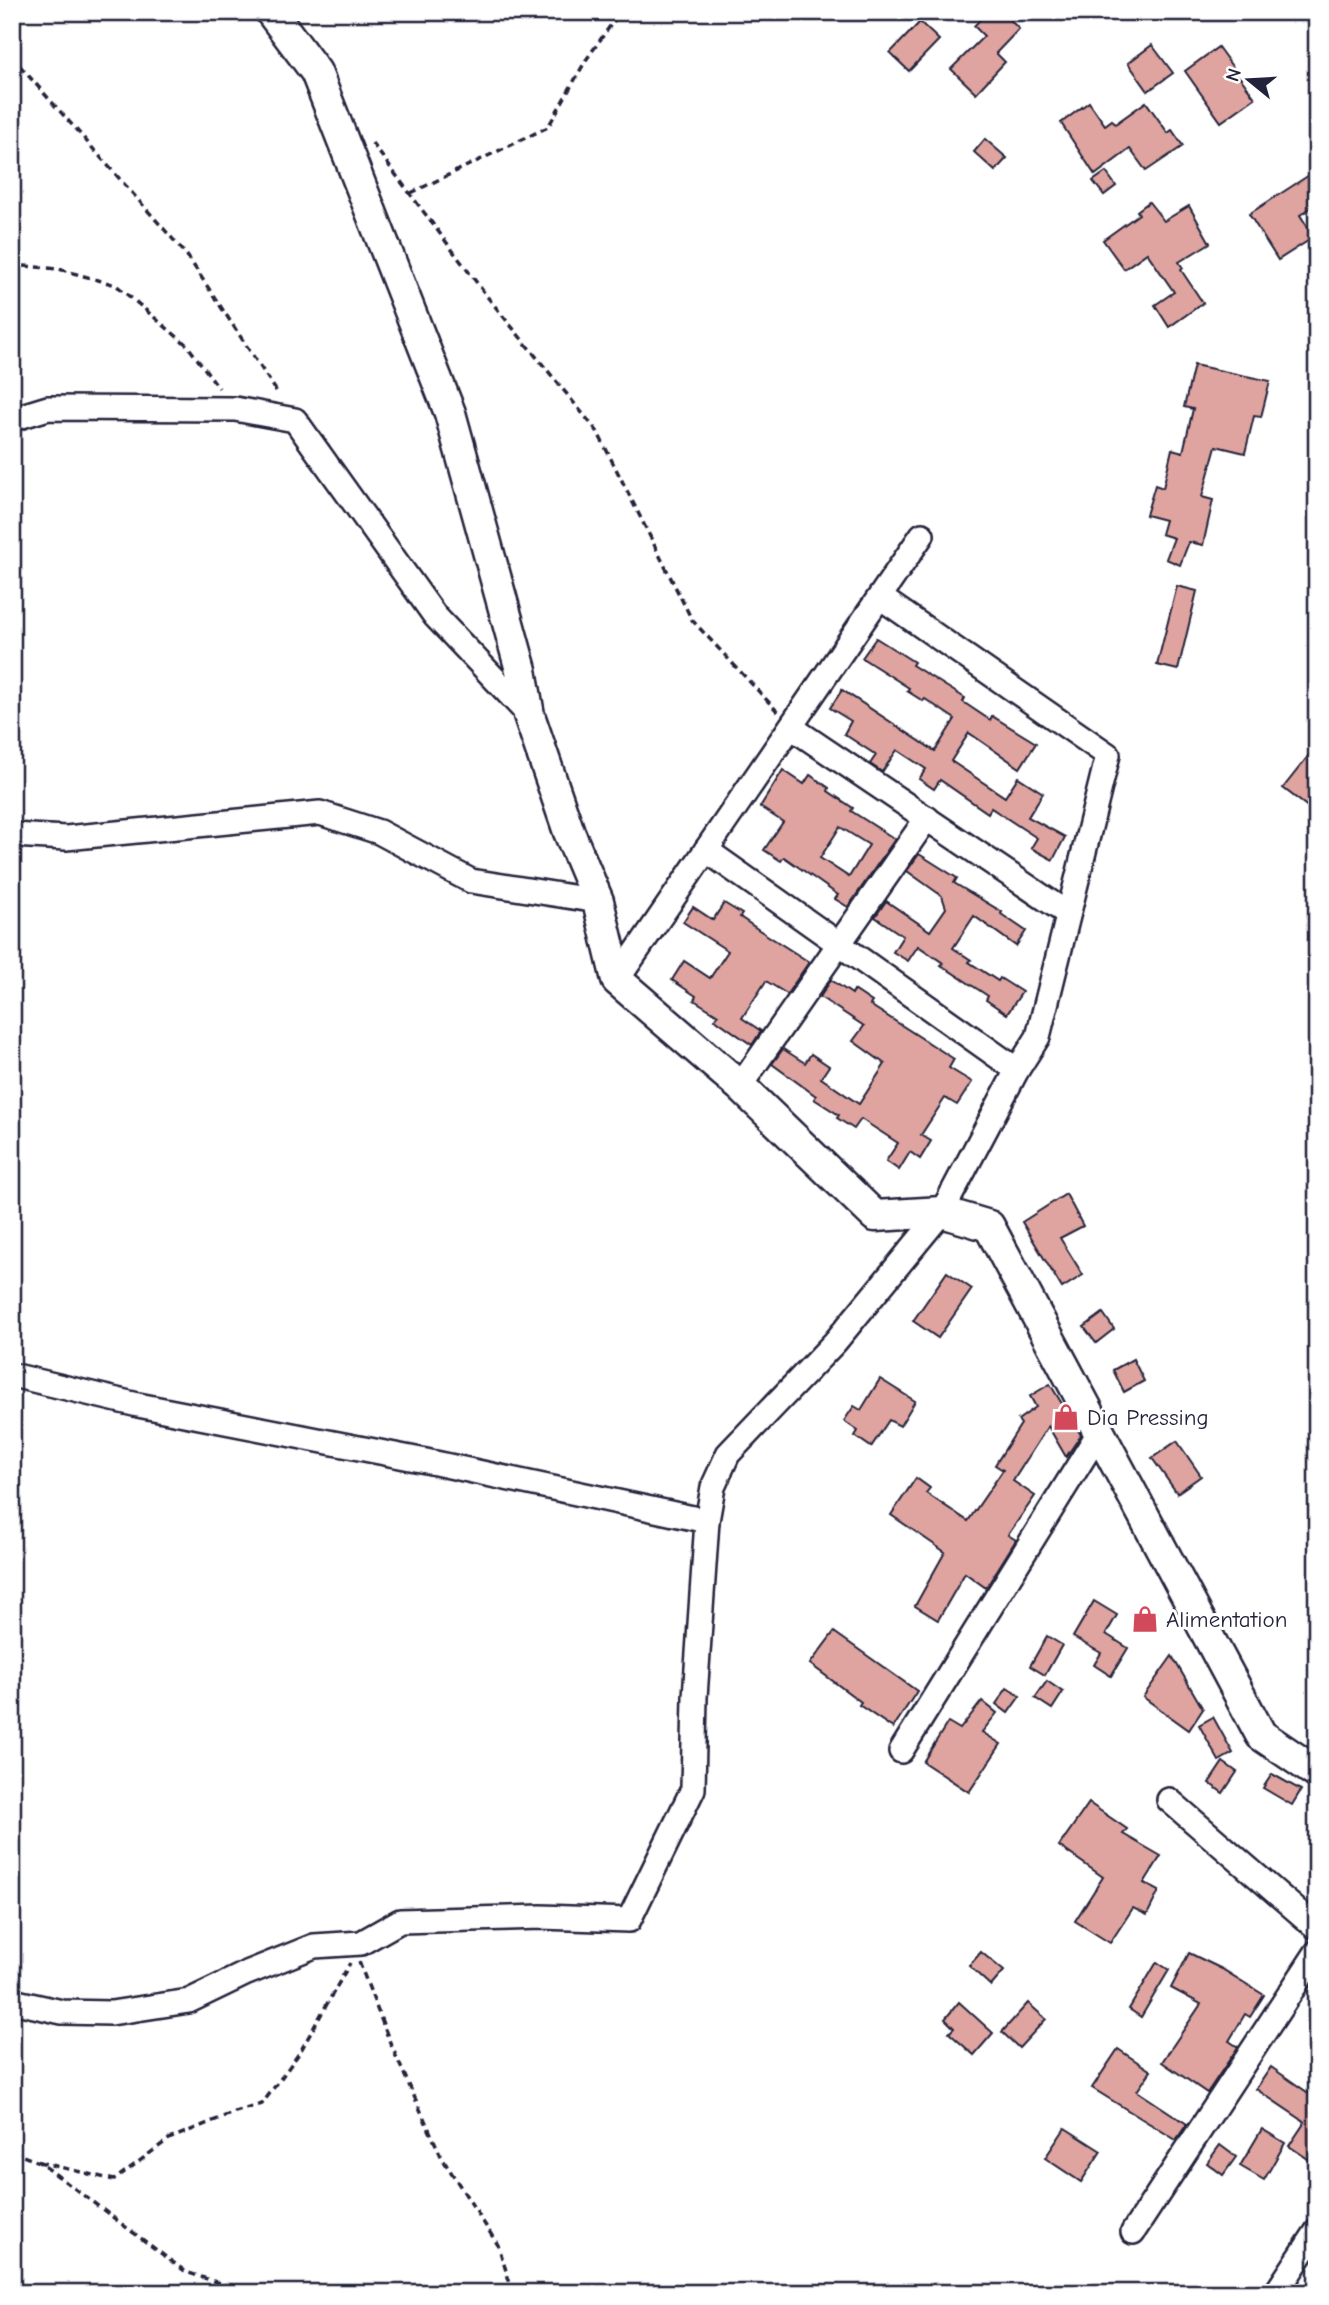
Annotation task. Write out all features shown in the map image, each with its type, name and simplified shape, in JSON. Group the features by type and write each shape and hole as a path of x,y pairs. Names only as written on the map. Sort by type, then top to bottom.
{"street":[{"path":"271,12 316,72 450,413 521,670 529,715 569,832 598,901 617,980 740,1086 875,1216 942,1212 989,1226 1261,1735 1317,1773"},
{"path":"12,419 48,408 235,409 295,420 435,616 529,715"},
{"path":"617,980 922,535"},
{"path":"12,2001 62,2012 111,2013 189,2001 247,1973 314,1946 361,1943 400,1921 541,1917 629,1920 693,1789 695,1697 707,1521 713,1487 728,1454 835,1342 942,1212 1017,1070 1038,1037 1108,755 880,597"},
{"path":"791,726 1068,914"},
{"path":"12,835 66,838 320,813 379,832 471,881 598,901"},
{"path":"740,1086 927,818"},
{"path":"706,850 1017,1070"},
{"path":"12,1375 138,1405 412,1458 707,1521"},
{"path":"901,1751 1098,1434"},
{"path":"1169,1800 1317,1928"},
{"path":"1133,2232 1317,1952"},
{"path":"1276,2293 1317,2231"}],"path":[{"path":"411,193 548,127 586,60 620,12"},
{"path":"12,57 186,254 295,420"},
{"path":"371,143 489,299 597,431 692,620 791,726"},
{"path":"12,265 59,269 116,285 187,345 235,409"},
{"path":"12,2152 39,2162 114,2180 169,2138 262,2104 300,2052 361,1943"},
{"path":"361,1943 358,1959 391,2045 442,2158 498,2245 513,2293"},
{"path":"39,2162 186,2272 249,2293"}],"building":[{"path":"987,12 1002,12 1019,29 996,53 1005,62 976,93 951,69 984,36 974,26"},
{"path":"920,22 939,40 909,71 890,53"},
{"path":"1152,45 1173,73 1148,91 1128,63"},
{"path":"1218,47 1255,98 1221,122 1185,71"},
{"path":"1089,102 1105,125 1112,120 1115,124 1146,102 1168,133 1172,130 1183,146 1146,171 1130,149 1095,175 1061,123"},
{"path":"985,139 1007,158 995,171 974,152"},
{"path":"1317,170 1317,204 1300,215 1314,237 1278,260 1249,214"},
{"path":"1106,172 1116,186 1104,195 1093,181"},
{"path":"1149,202 1164,221 1189,206 1210,243 1179,262 1183,268 1181,270 1203,303 1169,327 1155,305 1174,292 1147,253 1124,269 1103,240 1139,214 1137,211"},
{"path":"1194,365 1270,381 1261,417 1254,416 1245,453 1216,446 1202,497 1213,500 1203,545 1189,542 1180,565 1166,559 1174,538 1161,534 1165,520 1146,515 1155,485 1163,488 1172,449 1183,452 1193,409 1184,407"},
{"path":"1177,586 1197,591 1178,670 1157,665"},
{"path":"876,638 914,662 912,665 965,698 963,702 990,720 992,716 1036,743 1020,768 969,733 951,761 1005,797 1018,777 1043,793 1028,817 1065,837 1053,860 1031,848 1037,838 991,808 988,813 940,780 934,789 919,779 926,769 897,750 882,772 870,764 876,755 844,734 851,721 830,708 842,690 935,751 955,719 925,699 923,701 907,691 909,688 862,658"},
{"path":"1317,745 1317,814 1283,788"},
{"path":"783,770 804,784 810,775 853,808 851,811 895,839 848,907 835,899 838,895 784,857 781,861 764,850 783,822 760,807","holes":["840,827 869,845 849,877 820,858"]},
{"path":"919,854 957,878 954,883 1002,912 1001,914 1026,931 1016,946 974,916 953,948 998,981 1000,978 1022,992 1007,1014 986,1000 988,996 918,946 908,961 893,952 903,936 875,917 886,901 930,931 946,908 942,896 907,871"},
{"path":"724,903 742,914 740,917 809,962 787,994 766,981 742,1018 761,1031 752,1045 715,1019 718,1015 694,1000 696,996 672,980 684,961 710,978 728,951 683,922 693,907 713,920"},
{"path":"831,980 852,994 854,990 872,1002 870,1005 954,1059 949,1068 972,1082 957,1105 945,1098 921,1135 931,1141 920,1159 910,1152 899,1170 886,1161 898,1143 861,1119 854,1129 837,1118 839,1115 814,1099 816,1096 772,1064 783,1049 805,1063 811,1054 829,1066 821,1078 859,1104 885,1064 853,1041 864,1026 820,997"},
{"path":"1066,1194 1083,1226 1060,1238 1083,1275 1062,1288 1022,1222"},
{"path":"947,1272 972,1289 938,1338 913,1321"},
{"path":"1103,1313 1114,1329 1096,1343 1084,1327"},
{"path":"1133,1359 1144,1381 1124,1392 1113,1370"},
{"path":"880,1379 915,1401 900,1426 889,1420 871,1447 855,1436 858,1431 844,1421 854,1406 861,1410"},
{"path":"1050,1384 1081,1435 1066,1457 1048,1426 1013,1481 1035,1496 1008,1535 1016,1540 986,1588 965,1573 938,1620 915,1606 945,1552 891,1515 916,1478 930,1488 926,1493 968,1521 1003,1470 995,1465 1021,1424 1018,1420 1036,1407 1030,1396"},
{"path":"1177,1441 1201,1476 1177,1493 1152,1458"},
{"path":"1094,1601 1117,1615 1106,1634 1128,1648 1111,1676 1094,1665 1101,1653 1073,1637"},
{"path":"834,1632 917,1691 893,1728 859,1705 861,1702 810,1664"},
{"path":"1047,1636 1062,1645 1045,1675 1030,1666"},
{"path":"1172,1656 1203,1709 1189,1730 1143,1697"},
{"path":"1047,1681 1063,1692 1052,1709 1035,1698"},
{"path":"1007,1688 1020,1696 1008,1713 996,1704"},
{"path":"982,1701 997,1713 982,1732 1001,1744 969,1792 923,1762 948,1722 960,1729"},
{"path":"1213,1717 1233,1753 1219,1761 1199,1725"},
{"path":"1223,1762 1237,1772 1223,1793 1209,1783"},
{"path":"1272,1774 1301,1790 1292,1805 1263,1788"},
{"path":"1089,1803 1127,1829 1123,1834 1161,1856 1144,1883 1159,1891 1147,1915 1133,1908 1110,1943 1075,1921 1103,1877 1059,1846"},
{"path":"981,1952 1004,1971 991,1986 969,1966"},
{"path":"1189,1953 1222,1969 1264,1995 1250,2017 1245,2014 1229,2041 1238,2047 1207,2093 1162,2062 1201,2004 1171,1988"},
{"path":"1157,1962 1169,1970 1141,2017 1129,2009"},
{"path":"959,2002 993,2033 974,2055 949,2033 954,2028 945,2019"},
{"path":"1028,2003 1046,2019 1019,2048 1002,2032"},
{"path":"1118,2049 1151,2071 1137,2091 1187,2124 1176,2140 1092,2088"},
{"path":"1271,2067 1317,2099 1317,2165 1289,2146 1305,2122 1256,2089"},
{"path":"1065,2128 1101,2151 1081,2182 1045,2158"},
{"path":"1262,2129 1285,2143 1264,2180 1240,2166"},
{"path":"1220,2145 1236,2157 1223,2175 1207,2163"}],"place":[{"name":"Dia Pressing","path":"1066,1417"},
{"name":"Alimentation","path":"1145,1619"}]}
